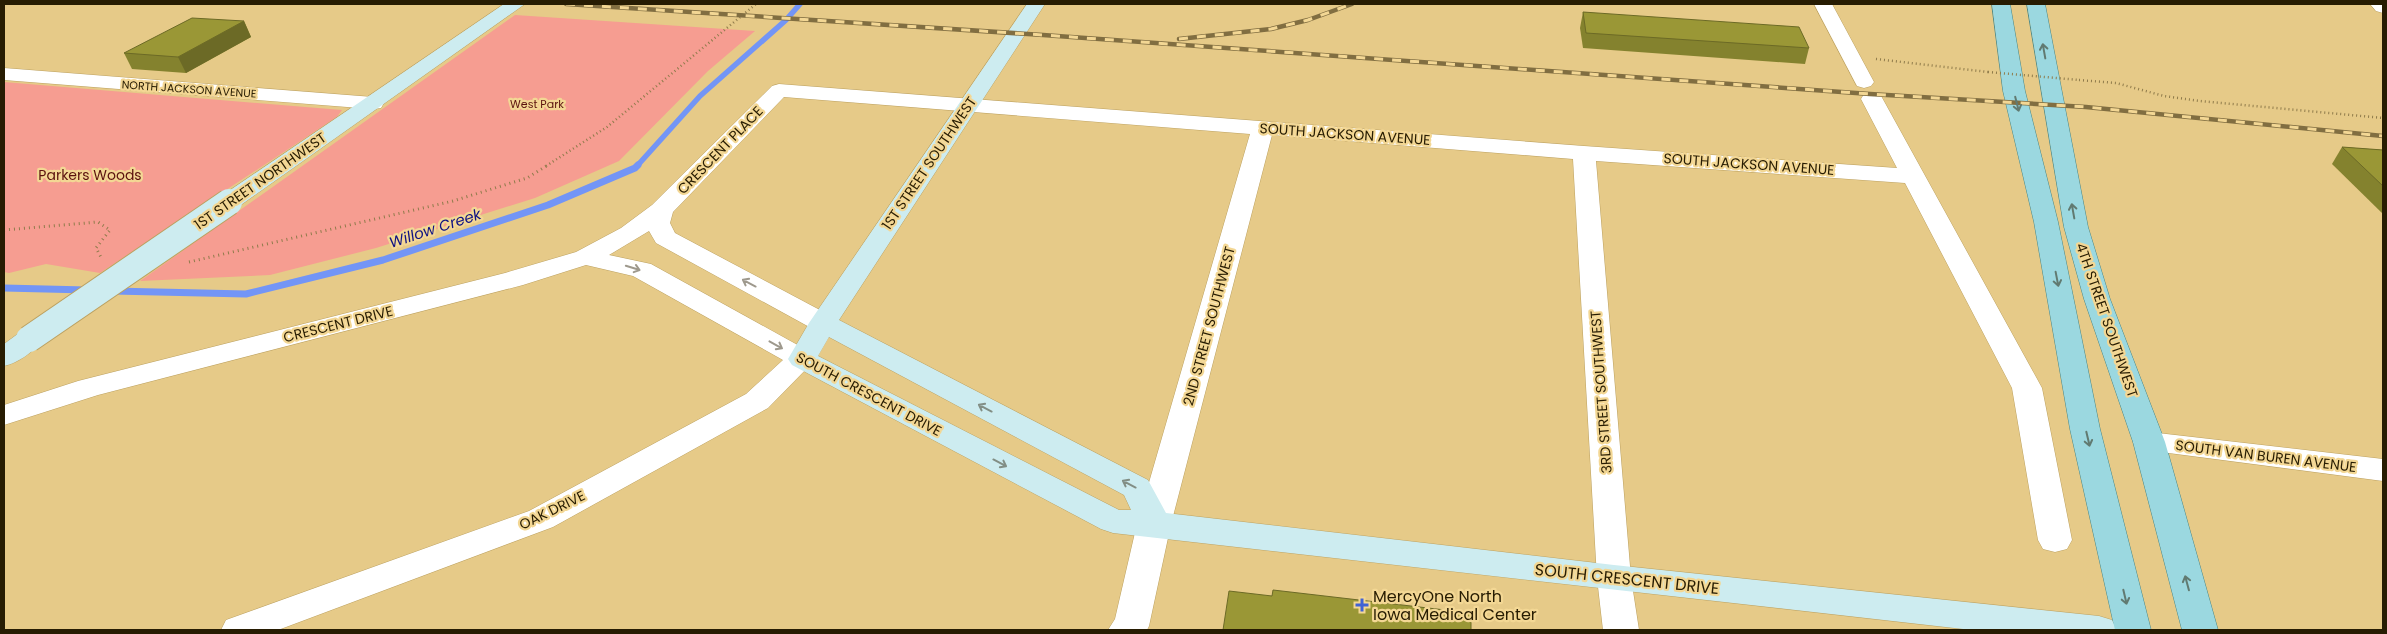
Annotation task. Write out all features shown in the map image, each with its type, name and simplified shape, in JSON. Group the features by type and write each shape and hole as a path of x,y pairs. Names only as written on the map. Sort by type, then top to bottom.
{"main road":[{"name":"1ST STREET NORTHWEST","path":"4,356 516,4"},
{"name":"1ST STREET SOUTHWEST","path":"822,323 1036,4"},
{"path":"2001,4 2014,91 2046,222 2085,429 2133,630"},
{"name":"4TH STREET SOUTHWEST","path":"2036,4 2076,227 2097,299 2149,442 2200,630"},
{"path":"822,323 1137,488 1154,524"},
{"name":"OAK DRIVE","path":"802,359 822,323"},
{"name":"SOUTH CRESCENT DRIVE","path":"802,359 1113,521 1154,524 1614,578 2100,630"}],"street":[{"path":"1823,4 1912,176 2027,388 2055,540"},
{"path":"2379,4 2383,7"},
{"name":"NORTH JACKSON AVENUE","path":"4,74 373,103"},
{"name":"SOUTH JACKSON AVENUE","path":"779,90 1584,153 1912,176"},
{"name":"CRESCENT PLACE","path":"662,210 779,90"},
{"name":"2ND STREET SOUTHWEST","path":"1126,630 1130,626 1154,524 1263,128"},
{"name":"3RD STREET SOUTHWEST","path":"1584,153 1614,578 1621,630"},
{"path":"662,210 658,222 665,238 822,323"},
{"name":"CRESCENT DRIVE","path":"4,415 88,388 514,279 586,257 630,233 662,210"},
{"name":"SOUTH CRESCENT DRIVE","path":"586,257 642,270 802,359"},
{"name":"OAK DRIVE","path":"239,630 541,519 757,401 802,359"},
{"name":"SOUTH VAN BUREN AVENUE","path":"2149,442 2383,470"}],"path":[{"path":"181,264 453,202 527,178 607,127 756,4"},
{"path":"1851,57 2133,86 2164,96 2200,101 2383,118"},
{"path":"4,230 98,222 110,230 96,248 103,261"}],"green space":[{"name":"West Park","path":"515,15 755,31 708,71 619,161 535,198 376,248 270,275 140,281"},
{"name":"Parkers Woods","path":"4,82 342,110 337,117 100,273 46,264 9,273 4,272"}],"building":[{"path":"1583,12 1799,27 1809,48 1586,33"},
{"path":"192,18 244,21 178,57 124,53"},
{"path":"2342,147 2383,150 2383,186"},
{"path":"1273,590 1471,613 1471,630 1223,630 1229,591 1272,596"}],"waterway":[{"name":"Willow Creek","path":"637,166 700,96 786,20 800,4"},
{"name":"Willow Creek","path":"113,291 246,294 383,260 548,205 637,166"},
{"name":"Willow Creek","path":"4,288 87,290"}],"railway":[{"path":"566,4 1043,35 1870,94 2086,107 2383,136"},
{"path":"1179,39 1271,29 1308,20 1352,4"}],"place":[{"name":"MercyOne North Iowa Medical Center","path":"1362,605"}]}
